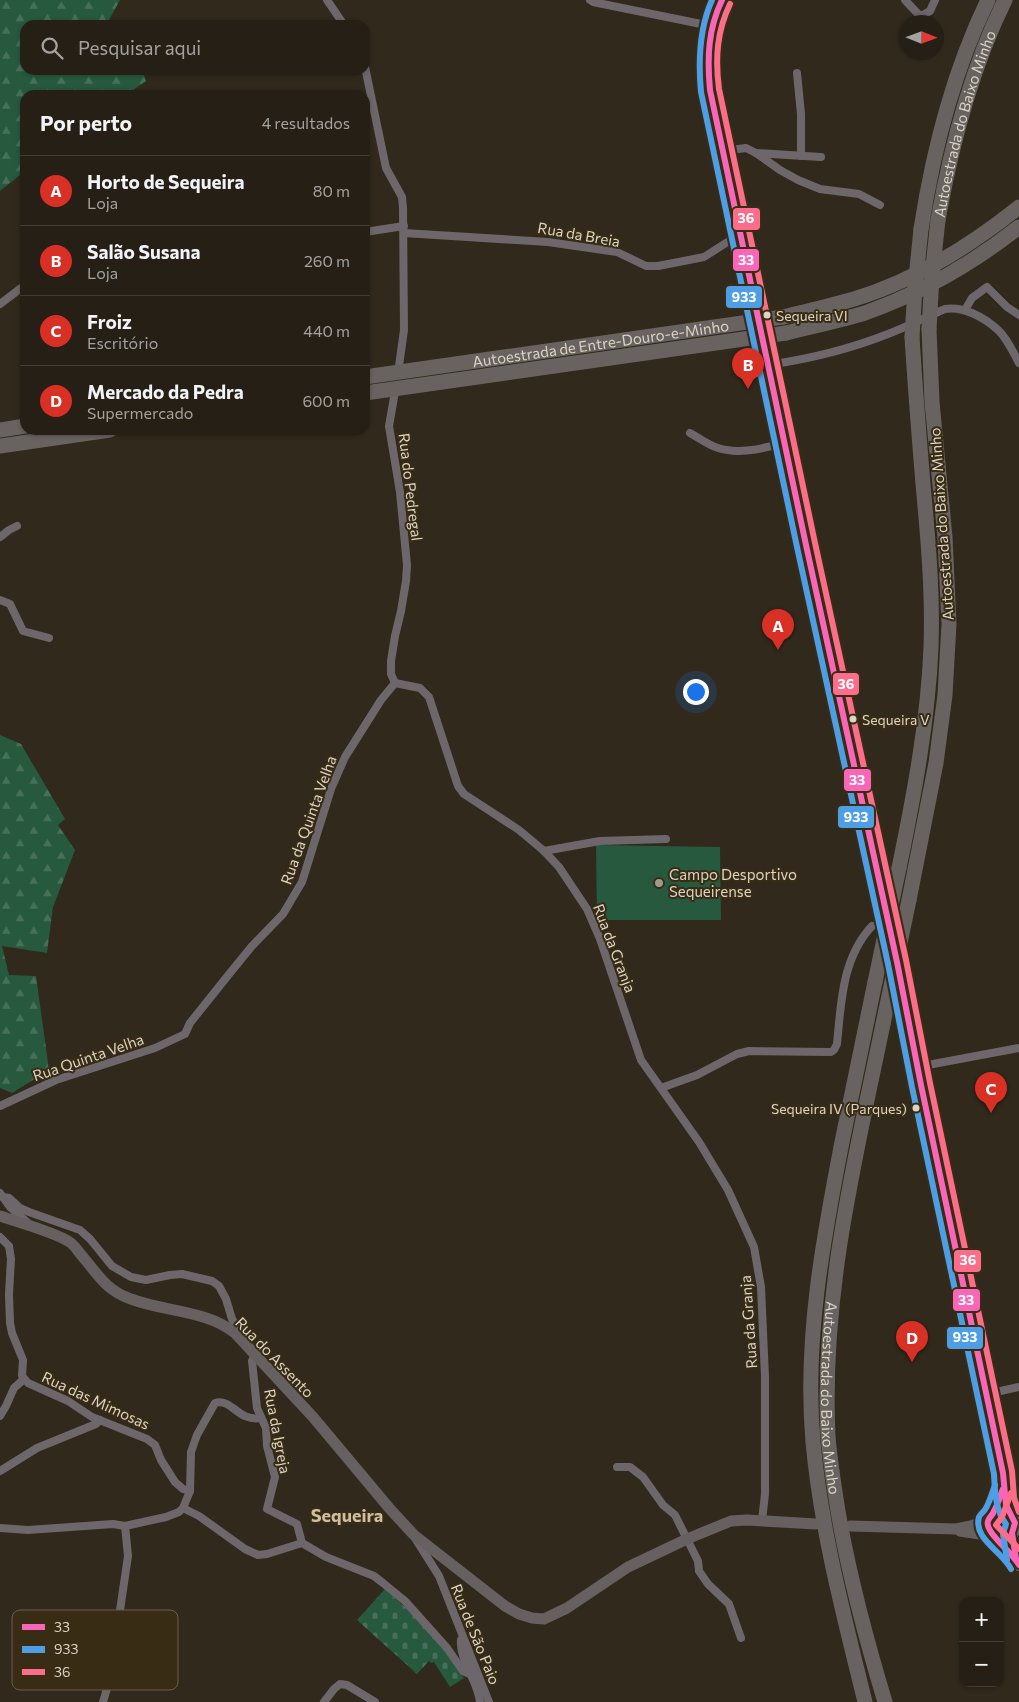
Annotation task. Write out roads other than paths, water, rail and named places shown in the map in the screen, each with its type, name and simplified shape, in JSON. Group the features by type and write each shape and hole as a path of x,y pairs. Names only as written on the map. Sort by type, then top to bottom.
{"highway":[{"name":"Autoestrada do Baixo Minho","path":"865,1702 829,1550 818,1484 813,1440 811,1378 816,1299 826,1220 899,868 920,759 928,705 931,646 930,556 918,431 912,337 921,229 929,179 950,98 980,16 988,0"},
{"name":"Autoestrada do Baixo Minho","path":"884,1702 860,1619 844,1547 830,1454 827,1378 832,1298 842,1222 936,763 945,695 949,624 945,537 932,402 929,329 938,220 945,180 966,100 995,21 1005,0"},
{"name":"Autoestrada de Entre-Douro-e-Minho","path":"370,377 783,317 855,299 902,280 950,256 992,229 1019,207"},
{"name":"Autoestrada de Entre-Douro-e-Minho","path":"370,393 786,333 864,313 902,298 948,276 1019,227"},
{"path":"0,430 20,427"},
{"path":"0,446 76,435"}],"main road":[{"path":"722,0 711,26 707,52 710,90 897,962 1003,1473 1003,1489 991,1516 988,1530 1017,1562"},
{"path":"1003,1489 1015,1524 1017,1562"},
{"path":"991,1516 1003,1511 1015,1524"},
{"path":"995,1537 1005,1538 1015,1524"}],"street":[{"path":"327,0 341,20"},
{"path":"590,0 711,26"},
{"path":"905,0 919,15 927,14 935,0"},
{"path":"797,73 801,156"},
{"name":"Rua do Pedregal","path":"367,75 370,90"},
{"name":"Rua do Pedregal","path":"370,91 386,168 402,197 404,230 404,330 401,361 389,426 400,492 407,565 405,589 391,662 391,674 396,683"},
{"path":"722,151 746,148 780,170 820,189 859,194 880,204"},
{"path":"756,153 821,157"},
{"name":"Rua da Breia","path":"370,232 404,230 548,242 617,252 646,266 658,266 704,257 740,234"},
{"path":"965,310 972,298 987,287 1007,307 1019,315"},
{"path":"0,304 20,289"},
{"path":"768,364 804,359 860,343 889,334 945,309 954,307 983,319 999,330 1019,363"},
{"path":"0,442 20,424"},
{"path":"690,433 715,447 725,450 758,450 785,443"},
{"path":"0,537 17,526"},
{"path":"0,600 10,604 23,631 49,638"},
{"name":"Rua da Granja","path":"396,683 420,688 429,697 458,786 464,794 519,830 544,851 559,867 587,909 600,939 641,1060 699,1142 728,1190 754,1247 761,1288 765,1378 765,1494 762,1521"},
{"name":"Rua da Quinta Velha","path":"186,1034 190,1023 252,946 283,914 293,898 302,882 331,789 345,758 381,700 396,683"},
{"path":"544,851 600,841 666,839"},
{"path":"661,1088 698,1075 737,1054 749,1051 831,1052 834,1050 837,1044 846,974 855,949 872,926"},
{"name":"Rua Quinta Velha","path":"0,1106 56,1080 155,1048 186,1034"},
{"path":"918,1067 1019,1048"},
{"path":"2,1195 10,1207 33,1228"},
{"path":"2,1195 28,1212 80,1230 112,1266 131,1277 146,1280 182,1274 212,1281 219,1286 236,1327 251,1345 253,1353"},
{"name":"Rua do Assento","path":"0,1216 72,1243 108,1287 118,1294 132,1300 211,1319 225,1325 312,1417 414,1535 505,1606 519,1614 532,1618 544,1618 567,1608 628,1567 687,1539 731,1521 816,1524"},
{"name":"Rua das Mimosas","path":"0,1236 9,1246 11,1258 10,1323 23,1360 22,1376 28,1383 68,1401 92,1417 147,1439 155,1445 161,1460 175,1482 183,1489 190,1491"},
{"name":"Rua da Igreja","path":"253,1353 252,1361 257,1408 266,1428 267,1446 275,1477 267,1509 297,1524 302,1543"},
{"path":"0,1416 14,1388 24,1378"},
{"path":"987,1394 1019,1387"},
{"path":"0,1528 28,1530 113,1524 125,1526 166,1517 179,1512 183,1508 190,1491 191,1452 197,1435 215,1403 226,1403 246,1418 261,1418"},
{"path":"0,1471 37,1448 96,1424 100,1420"},
{"path":"617,1467 630,1467 644,1477 663,1505 675,1515 698,1561 699,1571 708,1584 729,1604 741,1638"},
{"path":"183,1508 199,1516 245,1549 258,1555 302,1543 326,1557 374,1576 405,1601 447,1648 463,1671 472,1674"},
{"path":"956,1529 972,1526 991,1516"},
{"path":"120,1610 128,1556 125,1526"},
{"path":"850,1526 956,1529 995,1537"},
{"name":"Rua de São Paio","path":"414,1535 438,1576 489,1702"},
{"name":"Rua de São Paio","path":"438,1576 439,1569 446,1561"},
{"path":"461,1636 462,1652 472,1674 480,1702"},
{"path":"324,1702 340,1684 347,1685 375,1702"}],"place":[{"name":"Sequeira VI","path":"767,315"},
{"name":"Salão Susana","path":"748,389"},
{"name":"Horto de Sequeira","path":"778,650"},
{"name":"Sequeira V","path":"853,719"},
{"name":"Campo Desportivo Sequeirense","path":"659,883"},
{"name":"Sequeira IV (Parques)","path":"916,1108"},
{"name":"Froiz","path":"991,1113"},
{"name":"Mercado da Pedra","path":"912,1362"}],"district":[{"name":"Sequeira","path":"347,1515"}]}
